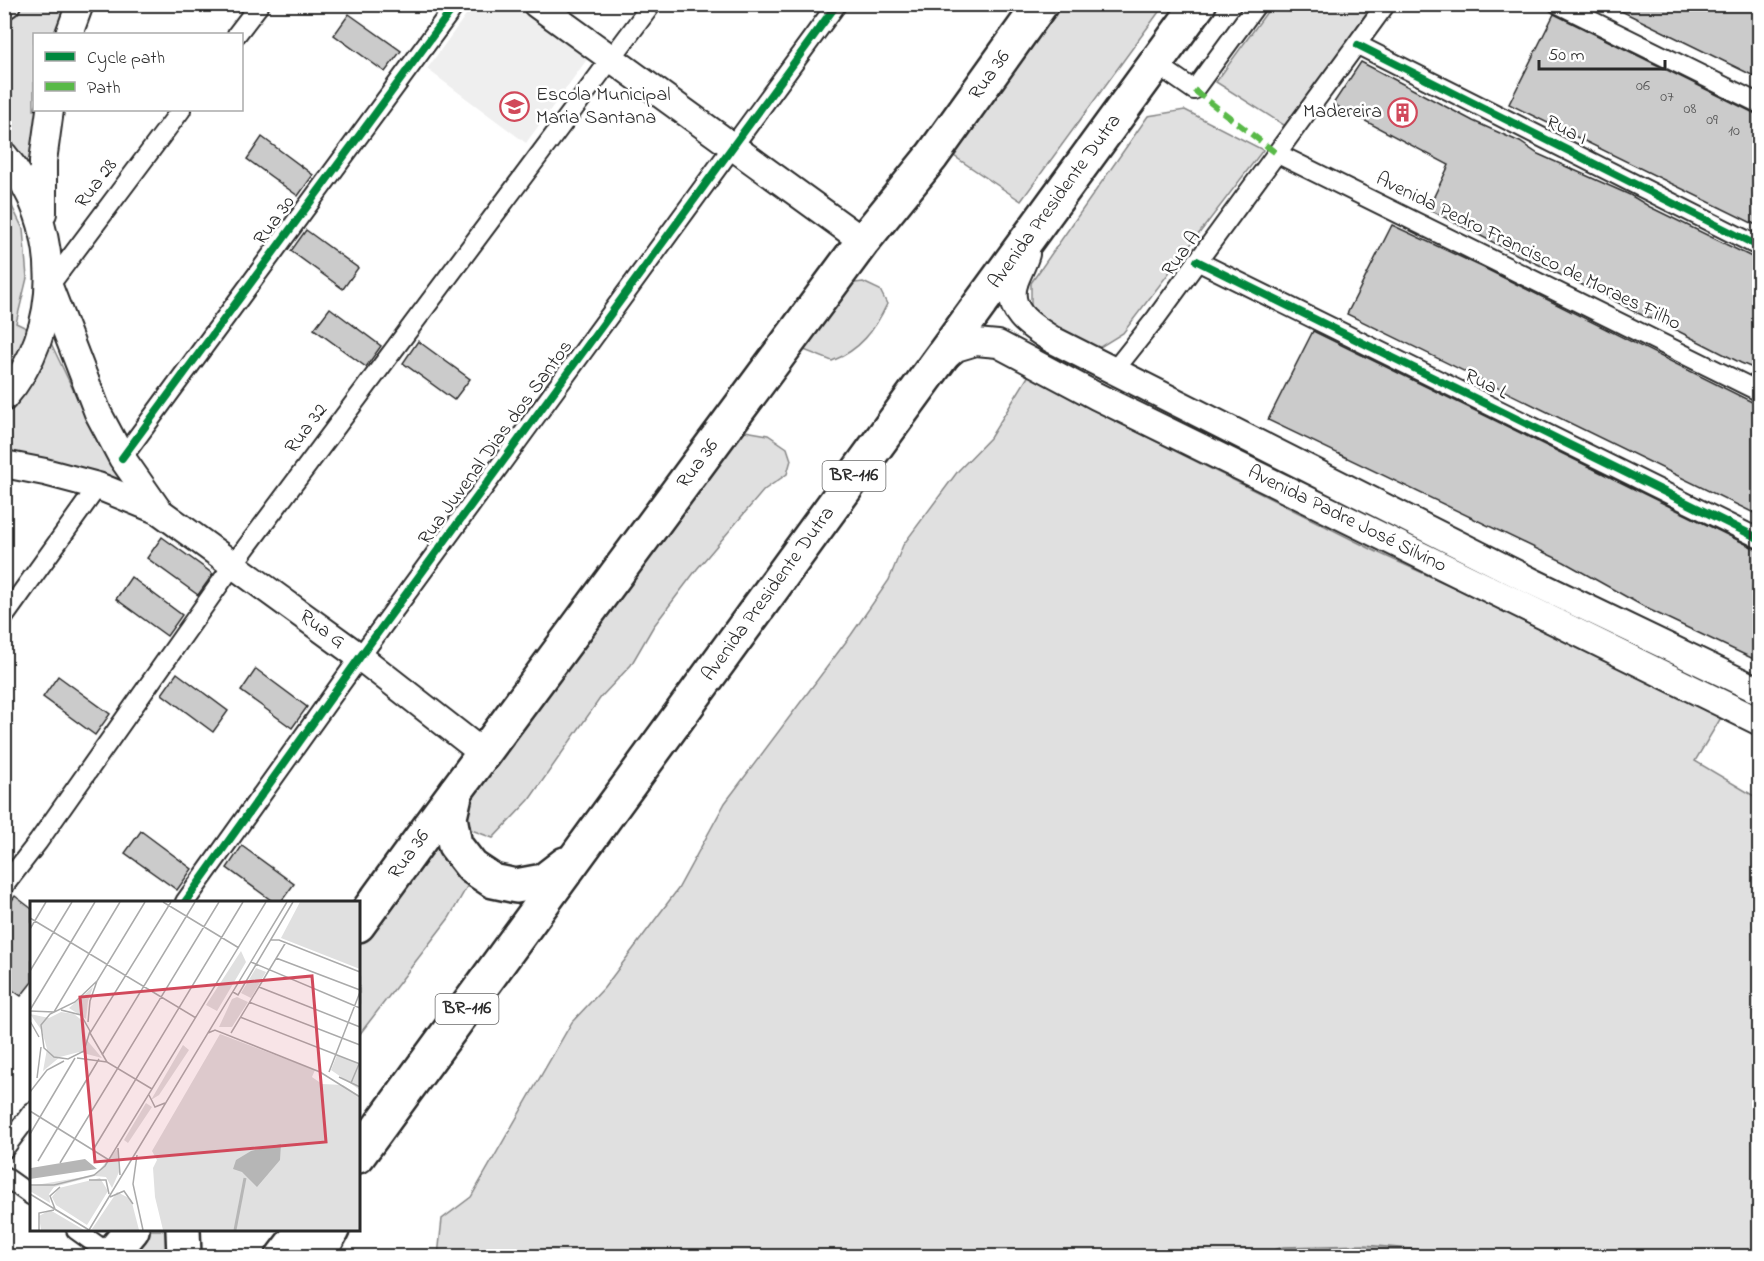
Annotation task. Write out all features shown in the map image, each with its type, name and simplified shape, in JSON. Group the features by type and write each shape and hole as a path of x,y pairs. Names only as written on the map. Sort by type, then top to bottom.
{"highway":[{"name":"Rua 36","path":"360,922 863,241 932,156 1041,4"},
{"name":"Avenida Presidente Dutra","path":"360,1152 1199,4"},
{"path":"456,791 450,817 454,845 471,867 492,881 516,886 543,881 577,855"},
{"path":"360,1179 423,1069"},
{"path":"110,1256 131,1231"},
{"path":"183,1231 184,1257"},
{"path":"283,1257 302,1231"},
{"path":"318,1257 331,1231"}],"main road":[{"path":"69,33 80,4"},
{"path":"536,4 863,241"},
{"path":"4,398 15,386 33,355 44,321 49,286 49,266 43,228 43,161 50,111"},
{"path":"4,155 32,196 43,228"},
{"name":"Avenida Padre José Silvino","path":"1029,239 1024,262 1014,284 1012,301 1025,323 1113,372 1760,692"},
{"path":"49,286 98,413 122,458 159,511"},
{"name":"Avenida Padre José Silvino","path":"936,365 956,348 976,342 998,344 1096,396 1760,722"},
{"path":"4,464 98,486 159,511"},
{"name":"Rua G","path":"159,511 360,657 484,754"}],"street":[{"path":"238,33 260,4"},
{"name":"Rua 30","path":"122,458 456,4"},
{"name":"Rua 32","path":"4,886 45,832 233,565 652,4"},
{"name":"Rua Juvenal Dias dos Santos","path":"186,901 360,657 837,4"},
{"path":"1155,63 1194,90 1257,4"},
{"name":"Rua A","path":"1113,372 1156,318 1386,4"},
{"path":"1558,4 1760,104"},
{"name":"Rua I","path":"1358,45 1760,247"},
{"name":"Rua 28","path":"49,286 180,111"},
{"name":"Avenida Pedro Francisco de Moraes Filho","path":"1276,153 1760,392"},
{"name":"Rua L","path":"1197,261 1760,539"},
{"path":"4,617 98,486"},
{"path":"4,1149 30,1115"},
{"path":"4,1176 30,1195"},
{"path":"77,1231 110,1256"}],"shaded area":[{"path":"23,5 66,5 55,33 33,33 33,111 40,111 28,171 5,136 4,22"},
{"name":"Escola Municipal Maria Santana","path":"473,5 517,5 588,58 526,143 427,69"},
{"path":"1050,5 1164,5 1021,201 945,150"},
{"path":"1272,5 1372,5 1287,127 1216,82"},
{"path":"1185,110 1263,150 1123,333 1097,349 1031,320 1031,283 1148,116"},
{"path":"4,190 23,229 27,278 16,323 49,339 86,417 122,482 47,459 5,450"},
{"path":"863,282 880,290 887,304 866,338 851,351 832,361 804,350 801,333 831,286"},
{"path":"1042,372 1082,389 1083,405 1379,553 1725,711 1695,761 1759,799 1759,1256 438,1256 442,1219 471,1197 572,1022 604,988 678,889 725,803 851,635 889,580 903,545 958,471 990,438 1029,375"},
{"path":"745,431 768,435 787,448 791,460 787,474 764,490 697,569 653,627 631,665 601,697 529,800 493,838 466,828 459,808 681,491"},
{"path":"428,846 445,850 469,883 449,918 360,1034 360,921"},
{"path":"140,1231 177,1231 178,1256 119,1256"},
{"path":"1364,1245 1423,1250 1425,1256 1258,1256 1283,1247"}],"building":[{"path":"1607,4 1760,4 1760,79 1703,51"},
{"path":"349,14 401,51 385,72 334,35"},
{"path":"1554,14 1760,116 1760,227 1509,104"},
{"path":"1361,62 1473,121 1520,142 1538,154 1630,195 1760,261 1760,371 1518,255 1428,209 1449,165 1333,104"},
{"path":"262,137 313,175 298,196 247,159"},
{"path":"1392,225 1482,267 1760,406 1760,516 1347,314"},
{"path":"306,230 358,268 343,289 291,251"},
{"path":"330,308 381,346 366,367 314,329"},
{"path":"1313,331 1760,551 1760,662 1650,610 1564,562 1268,420"},
{"path":"418,341 470,379 454,400 403,363"},
{"path":"162,537 213,574 198,595 147,558"},
{"path":"131,577 182,615 167,636 116,599"},
{"path":"256,669 307,707 292,728 241,691"},
{"path":"177,673 228,711 213,732 162,694"},
{"path":"58,676 110,714 95,735 43,697"},
{"path":"141,831 192,869 177,890 125,853"},
{"path":"242,846 294,884 281,901 272,901 227,868"},
{"path":"15,896 30,907 30,985 21,996 4,984 4,911"}],"marked path":[{"path":"1194,90 1276,153"}],"cycle path":[{"path":"122,458 456,4"},
{"path":"186,901 360,657 837,4"},
{"path":"1358,45 1760,247"},
{"path":"1197,261 1760,539"}],"place":[{"name":"Escola Municipal Maria Santana","path":"515,106"},
{"name":"Madereira","path":"1403,112"}]}
